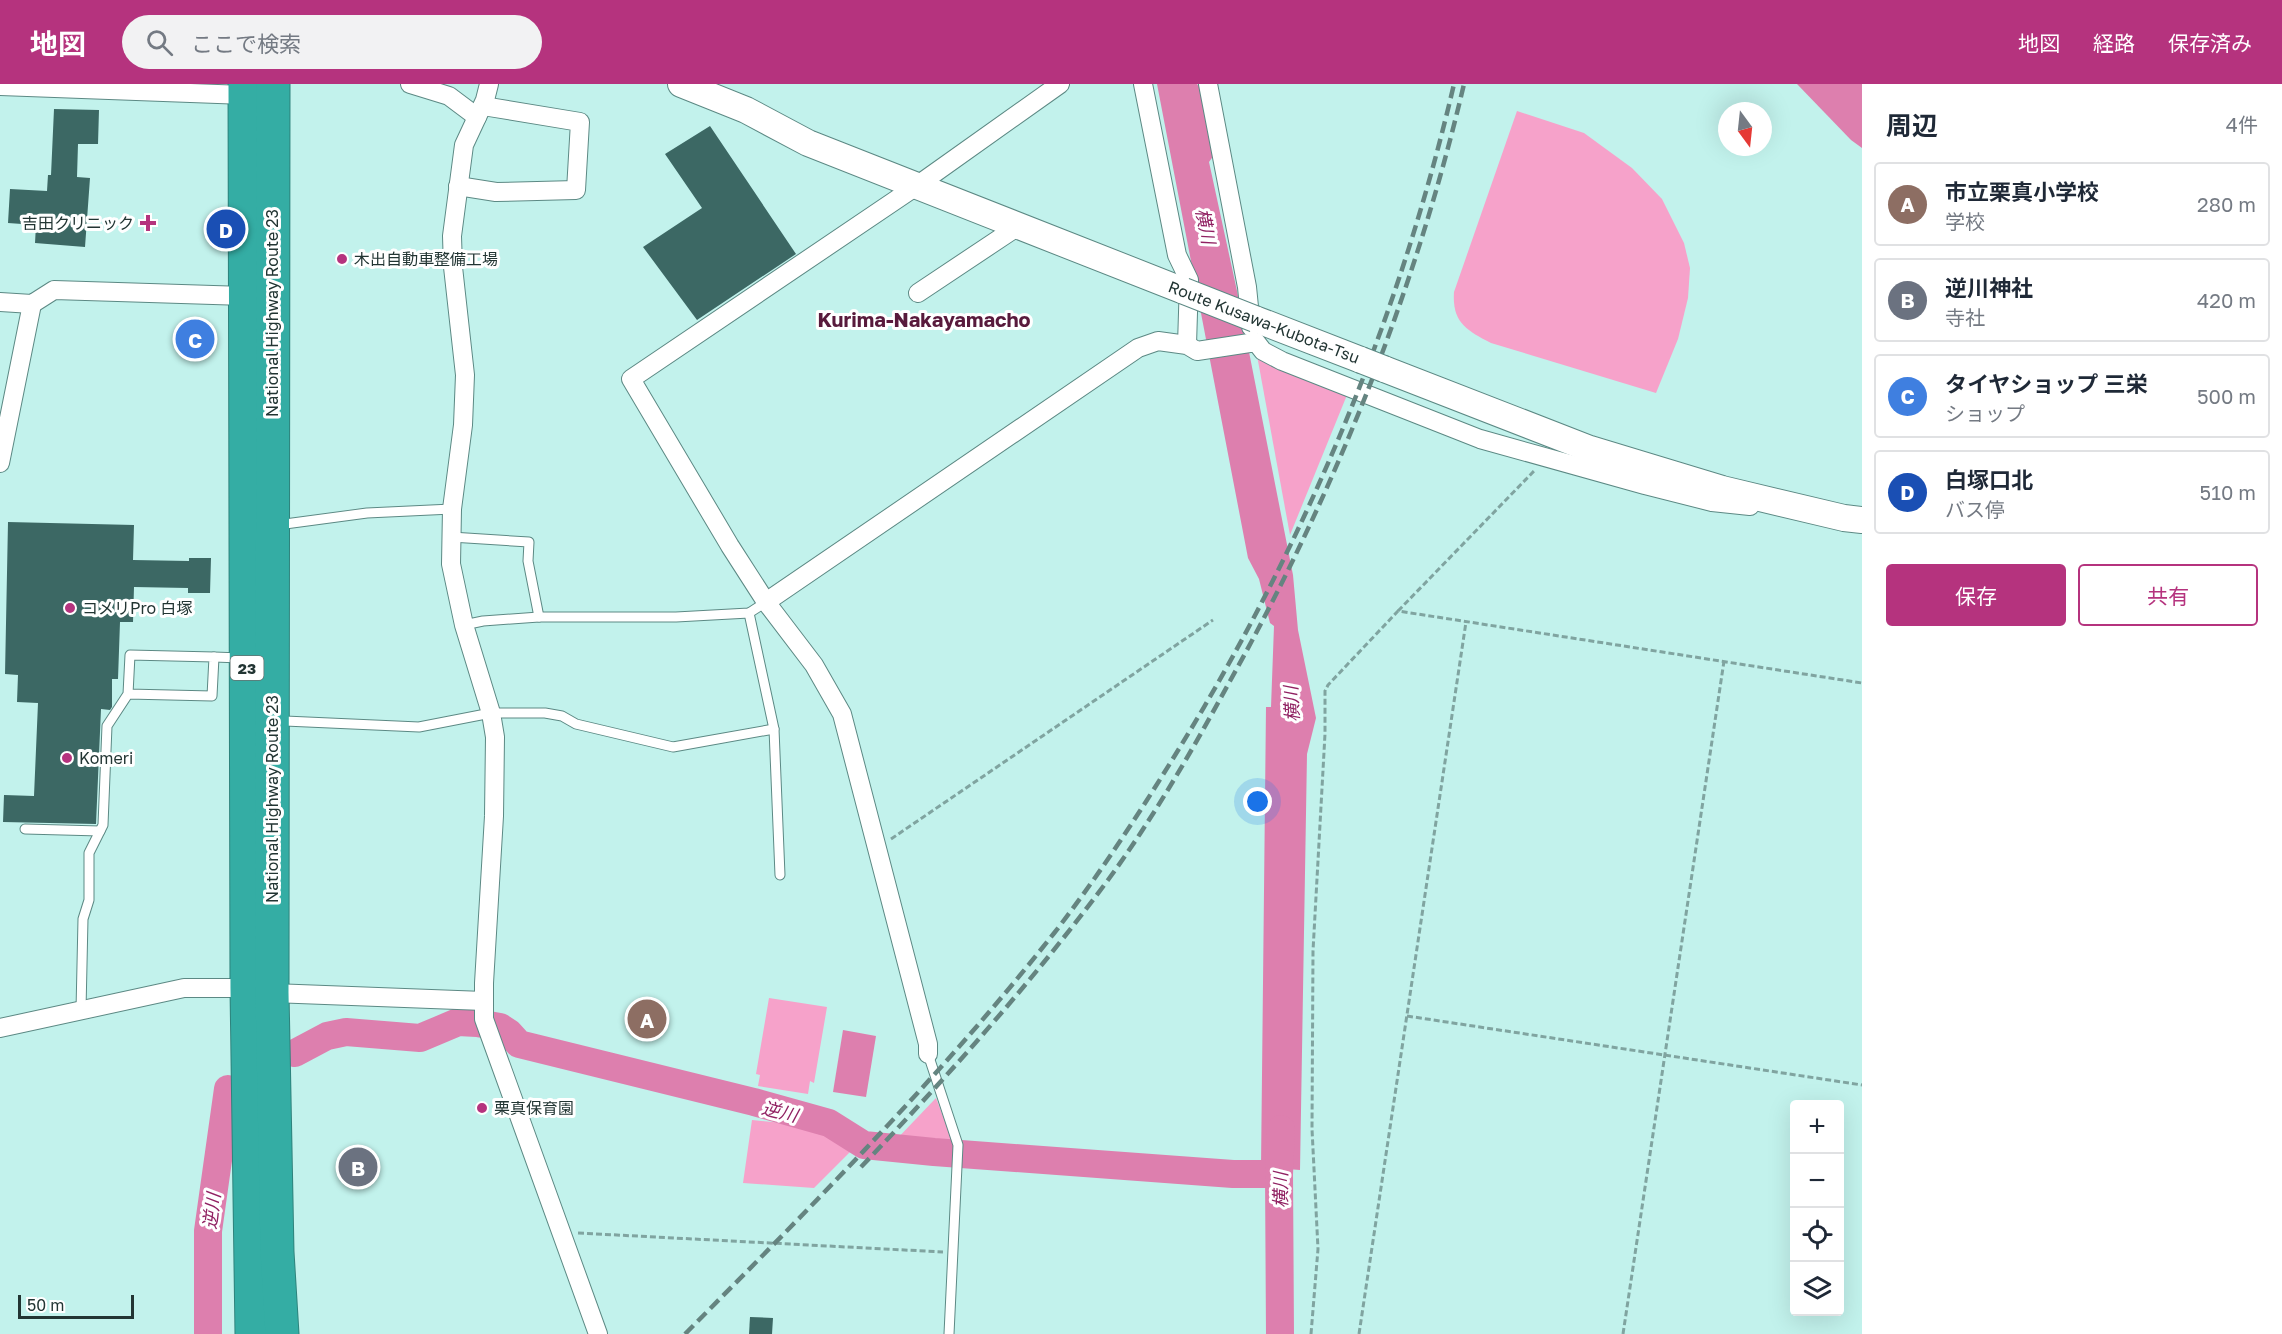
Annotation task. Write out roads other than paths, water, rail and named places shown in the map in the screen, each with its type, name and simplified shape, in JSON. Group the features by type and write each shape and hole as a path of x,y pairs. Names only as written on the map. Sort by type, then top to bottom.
{"highway":[{"name":"National Highway Route 23","path":"254,88 245,296 247,658 260,991 282,1334"},
{"name":"National Highway Route 23","path":"252,1334 260,991 254,88"}],"main road":[{"name":"Route Kusawa-Kubota-Tsu","path":"681,84 746,110 808,143 1184,291 1253,334 1372,364 1590,449 1722,489 1844,518 1862,520"}],"street":[{"path":"410,84 449,96 480,112 580,122 576,190 496,192 458,186"},
{"path":"489,84 480,112 464,145 452,236 453,267 465,375 463,425 452,509 451,564 464,625 491,713 495,737 486,1018 598,1334"},
{"path":"928,1054 928,1044 842,714 814,665 766,602 730,546 632,379 915,187 1060,84"},
{"path":"1143,84 1177,255 1189,280 1192,348"},
{"path":"1208,84 1247,287 1251,328 1263,351 1282,362 1480,439 1712,502 1756,507 1762,499"},
{"path":"0,86 254,88"},
{"path":"918,293 1017,227"},
{"path":"0,302 32,304 54,291 245,296"},
{"path":"0,463 32,304"},
{"path":"766,602 1138,348 1158,341 1192,348 1253,334"},
{"path":"0,1028 184,988 260,991 486,1018"}],"lane":[{"path":"285,524 367,513 452,509"},
{"path":"452,537 529,542 528,561 539,617"},
{"path":"464,625 483,621 539,617 676,617 748,613 766,602"},
{"path":"748,613 774,729 780,875"},
{"path":"81,1010 84,919 89,900 89,853 103,825 107,726 128,694 130,655 247,658"},
{"path":"128,694 212,696 214,657"},
{"path":"285,721 419,727 491,713 562,716 576,724 672,747 774,729"},
{"path":"25,829 100,831"},
{"path":"928,1054 958,1144 949,1334"}],"water":[{"path":"1157,84 1197,84 1200,88 1214,155 1209,162 1293,575 1298,630 1316,718 1307,754 1300,1170 1261,1167 1266,707 1271,707 1274,626 1270,623 1259,579 1248,558"},
{"path":"1797,84 1862,84 1862,148 1851,140"},
{"path":"843,1030 876,1036 866,1097 833,1092"}],"waterway":[{"name":"逆川","path":"295,1053 327,1036 346,1032 420,1038 458,1022 477,1023 500,1027 519,1044 754,1102 829,1123 864,1145 1233,1174 1279,1174"},
{"name":"逆川","path":"208,1334 208,1231 228,1089"},
{"name":"横川","path":"1280,1334 1281,1129"}],"railway":[{"path":"685,1334 876,1138 1012,985 1087,889 1177,752 1266,594 1306,512 1342,429 1376,345 1405,259 1432,172 1454,84"},
{"path":"861,1167 989,1027 1079,918 1141,832 1216,706 1304,538 1368,391 1421,239 1464,84"}],"place":[{"name":"吉田クリニック","path":"148,223"},
{"name":"白塚口北","path":"226,229"},
{"name":"木出自動車整備工場","path":"342,259"},
{"name":"タイヤショップ 三栄","path":"195,339"},
{"name":"コメリPro 白塚","path":"70,608"},
{"name":"Komeri","path":"67,758"},
{"name":"市立栗真小学校","path":"647,1019"},
{"name":"栗真保育園","path":"482,1108"},
{"name":"逆川神社","path":"358,1167"}],"district":[{"name":"Kurima-Nakayamacho","path":"924,319"}]}
